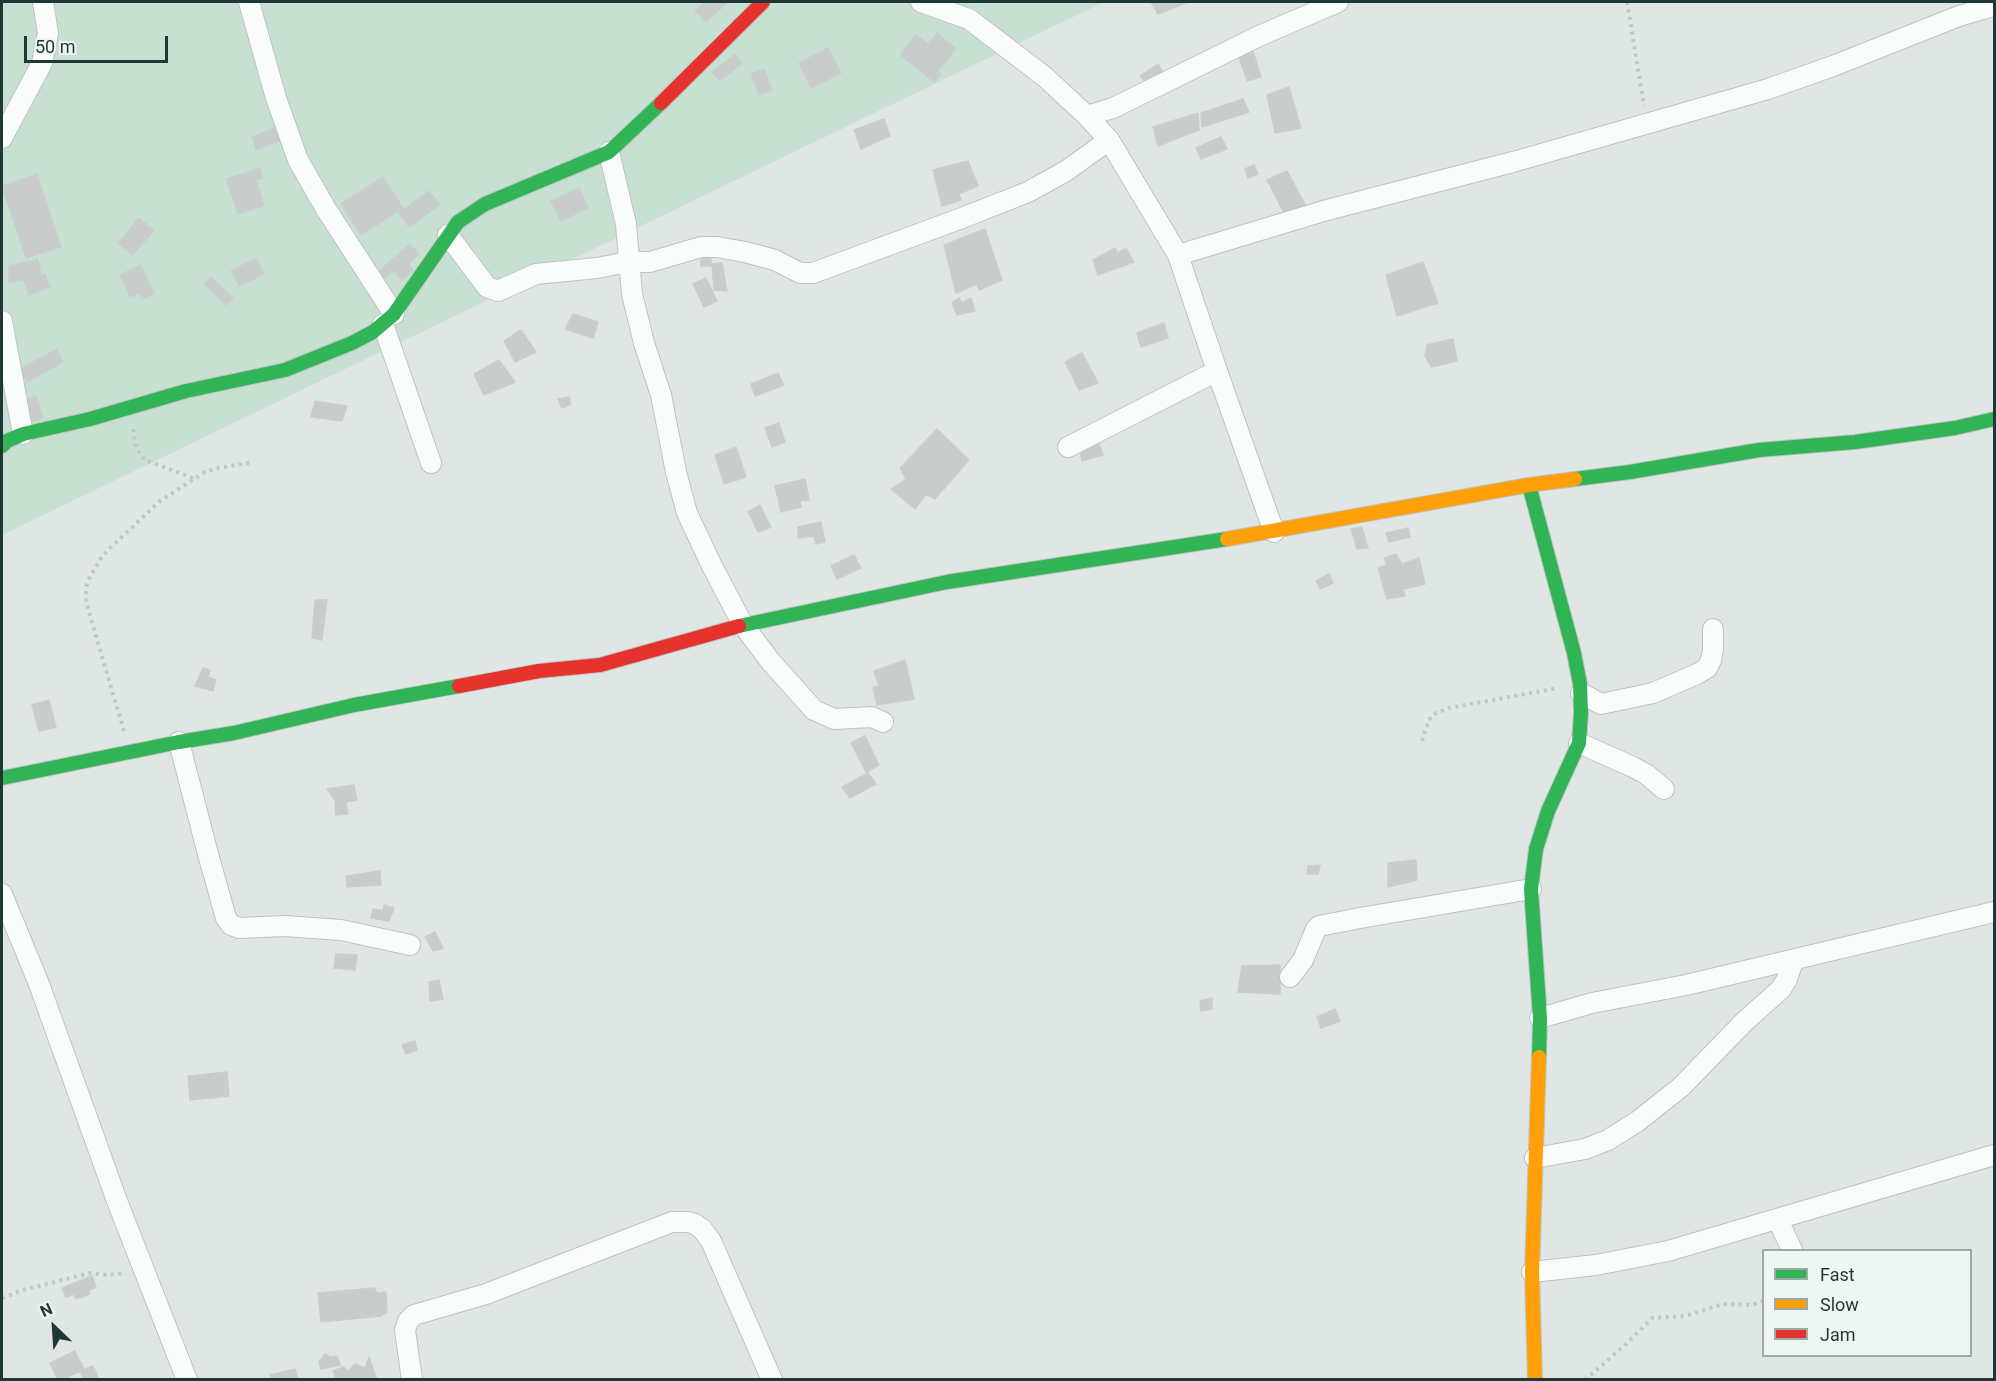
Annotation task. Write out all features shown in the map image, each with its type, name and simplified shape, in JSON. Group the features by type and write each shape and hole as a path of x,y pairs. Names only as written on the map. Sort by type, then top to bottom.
{"street":[{"path":"2,138 42,63 48,33 43,2"},
{"path":"249,2 276,98 298,160 389,319 431,463"},
{"path":"2,446 7,441 23,434 90,419 186,391 285,370 373,332 389,319 458,222 485,204 609,152 697,69 763,2"},
{"path":"921,2 969,18 1045,77 1109,141 1178,255 1274,532"},
{"path":"1087,117 1124,103 1248,41 1338,2"},
{"path":"1178,255 1337,207 1513,162 1768,89 1959,16 1995,6"},
{"path":"448,234 487,287 498,291 536,274 597,268 628,262 650,262 701,247 717,247 775,260 800,273 813,273 1028,192 1066,171 1109,141"},
{"path":"609,152 626,224 632,294 644,343 661,395 676,472 687,513 712,566 743,625 771,662 814,710 834,719 872,717 883,722"},
{"path":"2,321 23,434"},
{"path":"1068,447 1217,371"},
{"path":"2,778 234,733 354,705 539,671 600,666 743,625 947,582 1274,532 1529,485 1630,472 1759,450 1855,442 1955,428 1995,419"},
{"path":"1529,485 1571,642 1580,689 1581,713 1579,743 1548,811 1536,849 1531,889 1540,1018 1532,1272 1534,1380"},
{"path":"1581,713 1601,704 1653,693 1698,674 1707,668 1711,660 1713,629"},
{"path":"1580,689 1601,704"},
{"path":"179,742 226,918 231,925 239,928 285,926 341,930 410,945"},
{"path":"1579,743 1646,774 1664,789"},
{"path":"1290,977 1303,960 1319,926 1531,889"},
{"path":"2,894 39,984 117,1201 187,1380"},
{"path":"1540,1018 1592,1003 1686,986 1995,912"},
{"path":"1535,1158 1585,1149 1608,1140 1638,1121 1681,1087 1744,1022 1781,989 1793,961"},
{"path":"1532,1272 1596,1265 1668,1251 1995,1155"},
{"path":"1778,1220 1791,1249"},
{"path":"412,1380 405,1330 408,1321 414,1315 486,1294 672,1222 688,1222 702,1229 711,1241 772,1380"}],"path":[{"path":"1627,2 1647,124"},
{"path":"129,407 136,448 141,455 151,462 194,478"},
{"path":"131,752 86,602 86,587 101,558 160,501 194,478 219,468 253,462"},
{"path":"1422,741 1429,720 1434,714 1449,708 1580,689"},
{"path":"2,1298 30,1288 90,1273 107,1275 144,1270"},
{"path":"1586,1380 1652,1318 1685,1316 1723,1304 1751,1305 1762,1302"}],"green space":[{"path":"2,2 1104,2 2,535"}],"building":[{"path":"705,2 728,2 706,22 695,11"},
{"path":"1151,2 1189,2 1158,14"},
{"path":"937,33 956,49 938,71 941,74 934,82 900,55 916,34 928,44"},
{"path":"828,48 841,73 811,88 799,63"},
{"path":"1253,51 1261,77 1247,81 1239,57"},
{"path":"735,54 742,63 720,81 712,72"},
{"path":"1158,64 1163,72 1146,83 1140,76"},
{"path":"764,69 772,90 759,95 751,74"},
{"path":"1289,87 1301,128 1275,133 1267,95"},
{"path":"1243,99 1249,112 1202,127 1201,113"},
{"path":"1198,113 1199,130 1158,146 1153,127"},
{"path":"884,119 890,136 861,149 854,130"},
{"path":"275,128 280,141 256,150 252,137"},
{"path":"1221,137 1227,149 1201,159 1196,148"},
{"path":"968,161 978,186 959,194 961,200 942,206 933,170"},
{"path":"1254,165 1258,174 1248,178 1245,169"},
{"path":"260,168 263,178 256,180 264,206 238,214 226,179"},
{"path":"1287,171 1306,206 1284,213 1267,180"},
{"path":"37,174 61,247 26,258 2,186"},
{"path":"383,177 403,208 361,235 341,204"},
{"path":"579,188 588,208 561,221 551,201"},
{"path":"429,191 440,205 409,227 399,213"},
{"path":"139,218 154,231 132,255 118,243"},
{"path":"985,229 1002,280 979,290 977,284 956,293 944,245"},
{"path":"410,244 419,254 408,264 413,270 402,280 394,271 385,278 379,271"},
{"path":"1115,248 1118,253 1126,248 1134,262 1098,275 1093,260"},
{"path":"256,258 264,274 239,286 231,271"},
{"path":"711,258 711,266 701,266 701,259"},
{"path":"38,259 41,275 9,283 9,266"},
{"path":"1423,262 1438,303 1397,316 1386,275"},
{"path":"722,263 727,291 714,290 712,264"},
{"path":"141,265 154,294 142,299 139,293 130,297 120,275"},
{"path":"45,274 50,287 29,295 24,281"},
{"path":"211,277 233,298 226,305 204,284"},
{"path":"706,278 717,301 704,307 693,284"},
{"path":"959,298 962,303 971,298 975,311 957,315 952,303"},
{"path":"573,314 598,322 593,338 565,329"},
{"path":"1164,323 1168,338 1141,347 1137,333"},
{"path":"521,330 536,352 515,362 504,341"},
{"path":"1453,339 1457,361 1431,367 1425,356 1427,345"},
{"path":"57,349 63,362 27,382 20,369"},
{"path":"1082,353 1098,383 1079,390 1065,362"},
{"path":"499,360 515,382 484,395 474,374"},
{"path":"778,373 784,385 755,396 751,384"},
{"path":"36,396 43,418 30,422 23,400"},
{"path":"569,397 571,404 562,408 558,399"},
{"path":"315,401 347,406 342,421 311,417"},
{"path":"779,423 785,442 772,447 765,428"},
{"path":"937,429 969,460 935,499 926,494 915,509 891,489 906,479 900,468"},
{"path":"1098,441 1103,455 1082,461 1079,446"},
{"path":"736,447 746,477 724,484 715,455"},
{"path":"805,479 809,500 800,501 801,507 781,512 775,486"},
{"path":"760,505 771,527 758,532 748,512"},
{"path":"821,522 825,542 816,544 814,536 798,538 798,527"},
{"path":"1362,527 1368,548 1357,549 1351,529"},
{"path":"1408,528 1410,537 1389,542 1386,533"},
{"path":"1396,554 1402,564 1419,558 1425,584 1403,589 1405,596 1387,599 1378,568 1387,565 1384,558"},
{"path":"854,555 861,568 837,579 831,566"},
{"path":"1329,574 1333,583 1320,589 1316,581"},
{"path":"315,600 327,600 322,640 312,638"},
{"path":"905,660 914,699 877,705 873,688 879,686 874,671"},
{"path":"203,668 210,670 208,677 216,680 213,691 195,686"},
{"path":"49,700 56,727 39,731 32,705"},
{"path":"865,736 879,765 866,772 851,743"},
{"path":"868,773 876,784 850,798 842,787"},
{"path":"354,785 357,800 346,802 348,814 336,815 335,800 327,789"},
{"path":"1416,860 1417,880 1388,887 1388,863"},
{"path":"1320,865 1318,874 1307,874 1308,866"},
{"path":"380,871 381,885 347,887 346,876"},
{"path":"384,905 394,908 389,921 371,918 373,909 383,911"},
{"path":"435,932 443,948 433,951 425,937"},
{"path":"336,954 357,955 355,970 334,968"},
{"path":"1280,965 1280,994 1238,992 1242,966"},
{"path":"439,980 443,999 430,1001 429,982"},
{"path":"1212,998 1212,1009 1201,1011 1200,1001"},
{"path":"1335,1009 1340,1021 1321,1028 1317,1017"},
{"path":"415,1041 417,1050 406,1054 402,1045"},
{"path":"227,1072 229,1096 190,1100 188,1076"},
{"path":"92,1276 96,1287 89,1290 90,1294 76,1299 74,1294 66,1297 62,1288"},
{"path":"374,1288 377,1293 386,1292 387,1312 381,1316 321,1322 318,1293"},
{"path":"75,1351 84,1369 58,1380 50,1363"},
{"path":"325,1354 330,1357 337,1356 340,1365 321,1369 319,1362"},
{"path":"369,1357 377,1380 336,1380 333,1371 343,1367 349,1371 355,1364 365,1368"},
{"path":"93,1366 98,1377 84,1380 80,1371"},
{"path":"295,1369 298,1380 273,1380 270,1375"}],"traffic: fast":[{"path":"2,446 7,441 23,434 90,419 186,391 285,370 352,343 373,332 394,314 458,222 485,204 609,152 661,103"},
{"path":"1575,479 1759,450 1855,442 1955,428 1994,419"},
{"path":"1529,485 1574,653 1580,684 1581,713 1579,743 1548,811 1536,849 1531,889 1540,1018 1539,1057"},
{"path":"739,626 947,582 1227,539"},
{"path":"2,778 234,733 354,705 459,686"}],"traffic: slow":[{"path":"1227,539 1529,485 1575,479"},
{"path":"1535,1380 1532,1272 1539,1057"}],"traffic: jam":[{"path":"661,103 763,2"},
{"path":"459,686 539,671 600,665 739,626"}]}
